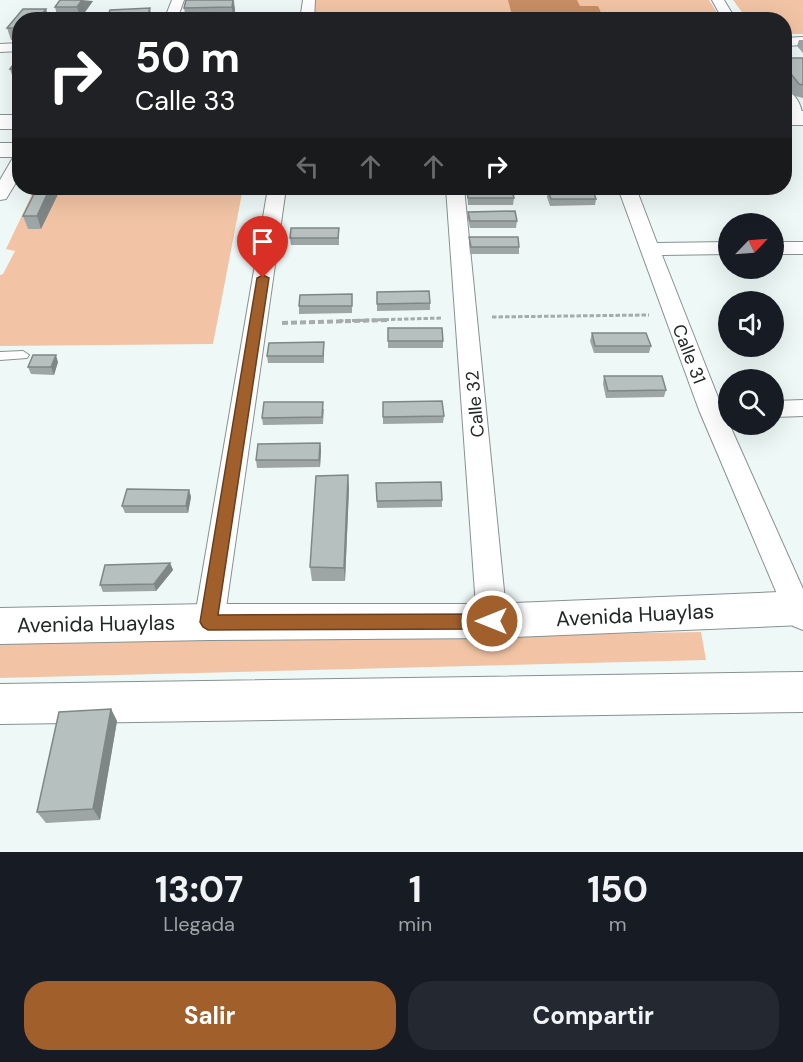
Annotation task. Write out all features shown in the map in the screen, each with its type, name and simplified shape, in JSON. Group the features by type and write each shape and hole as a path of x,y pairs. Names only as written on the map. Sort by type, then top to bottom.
{"street":[{"path":"792,104 803,118"},
{"path":"0,195 12,174"},
{"path":"208,622 276,195"},
{"name":"Calle 32","path":"456,195 492,621"},
{"name":"Calle 31","path":"630,195 718,405"},
{"path":"651,249 718,248"},
{"path":"784,248 803,248"},
{"path":"784,409 803,408"},
{"name":"Calle 31","path":"730,435 801,611"},
{"name":"Avenida Huaylas","path":"0,626 208,622 492,621 801,611"},
{"path":"0,704 803,692"}],"lane":[{"path":"0,356 23,355"}],"shaded area":[{"path":"313,0 709,0 717,12 311,12"},
{"path":"508,0 577,0 580,6 598,6 601,12 511,12"},
{"path":"733,0 803,0 803,34 792,34 792,12 742,12"},
{"path":"32,195 242,195 213,344 0,346 0,275 3,274 15,251 6,249"},
{"path":"701,632 706,660 0,678 0,644"}],"building":[{"path":"60,0 82,0 77,7 55,7"},
{"path":"186,0 233,0 232,7 184,8"},
{"path":"150,8 149,12 109,12 110,10"},
{"path":"23,9 46,9 44,12 20,12"},
{"path":"792,58 803,58 803,85 799,84 792,75"},
{"path":"34,195 47,195 37,216 23,216"},
{"path":"468,195 513,195 514,198 468,198"},
{"path":"550,195 595,195 596,199 551,199"},
{"path":"515,211 517,221 470,221 468,212"},
{"path":"291,228 339,228 338,238 290,238"},
{"path":"469,237 518,237 519,247 471,247"},
{"path":"429,291 430,303 377,304 377,292"},
{"path":"352,294 352,306 299,306 300,295"},
{"path":"388,328 442,328 443,341 388,341"},
{"path":"592,333 646,333 651,346 595,346"},
{"path":"324,342 323,356 267,356 269,343"},
{"path":"33,355 56,355 51,367 28,367"},
{"path":"604,376 662,376 666,390 608,391"},
{"path":"442,401 444,416 383,417 383,402"},
{"path":"264,402 323,402 322,417 262,418"},
{"path":"320,443 319,460 256,460 258,444"},
{"path":"348,475 344,568 310,567 316,476"},
{"path":"441,482 442,500 377,501 376,483"},
{"path":"127,489 189,490 186,506 122,506"},
{"path":"170,563 154,584 100,585 105,565"},
{"path":"111,709 93,809 37,812 59,712"}],"route":[{"path":"263,278 208,622 492,621"}]}
